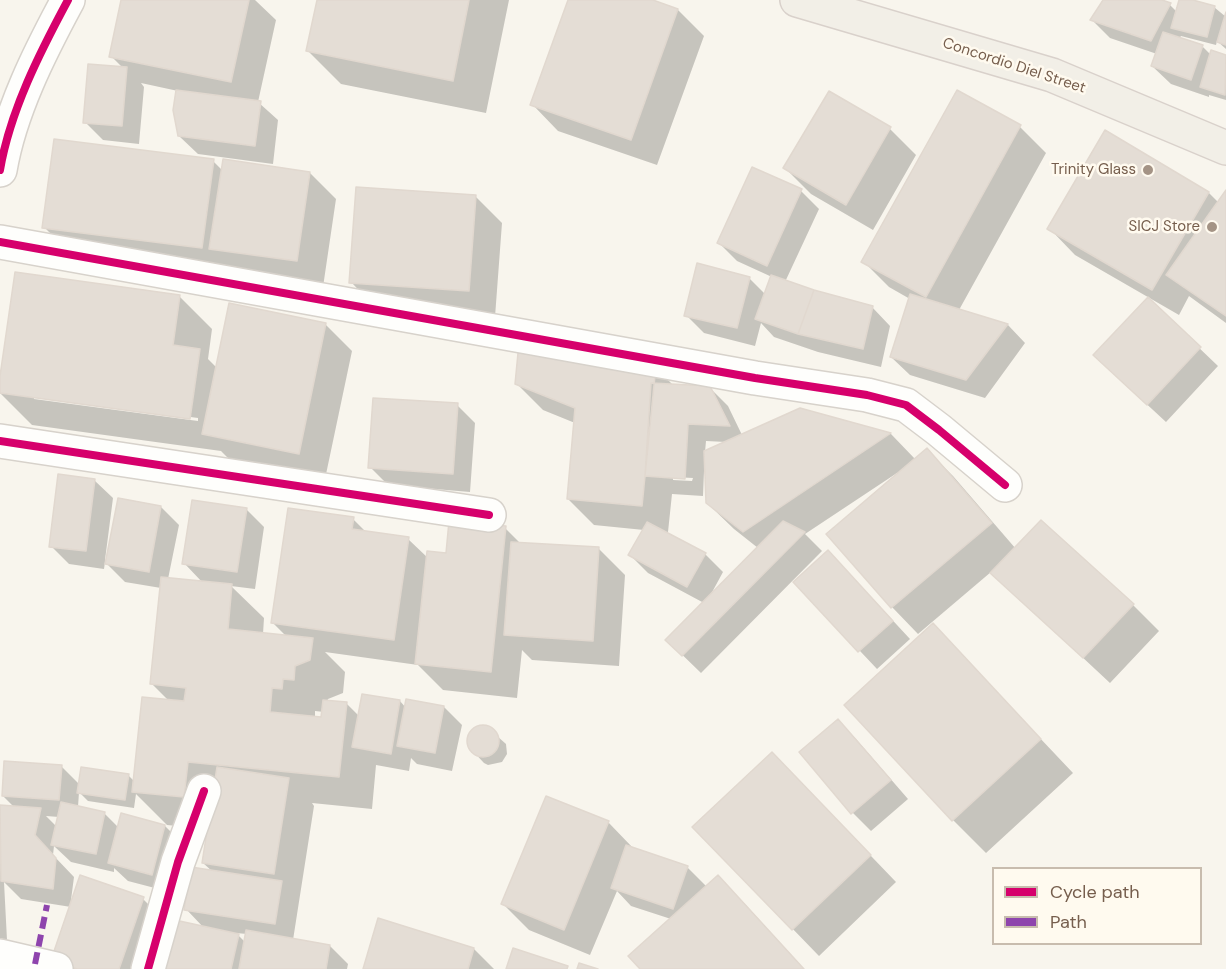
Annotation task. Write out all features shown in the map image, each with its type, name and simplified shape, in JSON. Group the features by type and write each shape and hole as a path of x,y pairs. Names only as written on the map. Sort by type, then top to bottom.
{"main road":[{"name":"Concordio Diel Street","path":"797,0 1052,75 1226,148"}],"street":[{"path":"0,170 2,155 31,72 68,0"},
{"path":"0,242 755,378 867,395 906,405 1005,485"},
{"path":"0,441 489,515"},
{"path":"148,969 178,862 204,791"},
{"path":"0,956 56,969"}],"building":[{"path":"121,0 249,0 231,82 109,57"},
{"path":"317,0 469,0 453,81 306,51"},
{"path":"568,0 653,0 678,9 631,140 530,105"},
{"path":"1103,0 1162,0 1171,3 1151,41 1090,20"},
{"path":"1179,0 1193,0 1215,6 1207,37 1171,28"},
{"path":"1226,12 1226,45 1217,42"},
{"path":"1163,32 1203,45 1191,80 1151,66"},
{"path":"1211,50 1226,55 1225,95 1200,87"},
{"path":"88,64 127,67 122,126 83,123"},
{"path":"176,90 261,101 255,146 178,136 173,110"},
{"path":"957,90 1021,125 926,297 861,262"},
{"path":"829,91 891,127 846,205 783,168"},
{"path":"1105,130 1209,192 1152,290 1047,229"},
{"path":"54,139 214,159 202,248 42,228"},
{"path":"223,159 310,172 297,261 209,249"},
{"path":"752,167 802,189 767,266 717,243"},
{"path":"356,187 476,195 469,291 349,283"},
{"path":"1226,190 1226,316 1166,275"},
{"path":"697,263 750,277 737,328 684,316"},
{"path":"15,272 180,295 173,345 200,349 190,419 0,393 0,376"},
{"path":"771,275 814,290 798,334 755,319"},
{"path":"814,290 873,306 863,349 798,334"},
{"path":"910,294 1008,324 966,380 890,357"},
{"path":"1148,297 1201,347 1147,405 1093,355"},
{"path":"229,303 326,323 299,454 202,434"},
{"path":"518,353 656,365 642,506 567,499 575,408 515,384"},
{"path":"651,383 710,386 730,426 688,424 685,479 645,476"},
{"path":"373,398 458,403 453,474 368,468"},
{"path":"800,408 891,433 743,532 706,503 704,451"},
{"path":"927,448 992,523 891,608 826,534"},
{"path":"58,474 95,479 86,551 49,547"},
{"path":"118,498 161,506 149,572 105,564"},
{"path":"192,500 247,508 237,572 182,564"},
{"path":"288,508 354,517 352,529 409,537 394,640 271,623"},
{"path":"1041,520 1134,604 1083,658 990,573"},
{"path":"449,521 506,526 491,672 415,664 427,551 446,553"},
{"path":"783,521 805,532 682,656 665,640"},
{"path":"647,522 706,553 687,587 628,555"},
{"path":"511,542 599,547 593,641 504,635"},
{"path":"828,550 893,621 858,652 793,582"},
{"path":"161,577 232,584 228,629 313,638 310,660 295,666 294,680 283,679 282,689 272,688 270,712 321,717 323,700 347,702 339,777 188,762 184,797 132,792 142,697 184,701 186,688 150,684"},
{"path":"933,623 1041,739 952,821 844,705"},
{"path":"362,694 400,700 391,754 352,747"},
{"path":"406,699 444,706 435,753 397,746"},
{"path":"838,719 891,780 851,814 799,752"},
{"path":"483,725 494,730 499,741 494,752 483,757 472,752 467,741 472,730"},
{"path":"772,752 871,855 792,930 692,827"},
{"path":"4,761 62,765 59,800 2,796"},
{"path":"81,767 129,774 125,800 77,793"},
{"path":"217,767 289,778 274,874 202,863"},
{"path":"546,796 609,821 564,930 501,904"},
{"path":"61,802 105,812 96,854 51,845"},
{"path":"0,805 41,808 35,835 56,858 53,889 1,881"},
{"path":"121,813 165,825 152,875 108,863"},
{"path":"626,845 688,866 673,909 611,888"},
{"path":"191,867 282,881 275,924 184,910"},
{"path":"80,875 144,897 119,969 77,969 51,960"},
{"path":"718,875 804,969 640,969 628,956"},
{"path":"378,918 474,948 468,969 363,969"},
{"path":"175,920 239,934 231,969 165,969"},
{"path":"246,930 330,945 326,969 239,969"},
{"path":"513,948 568,966 567,969 506,969"},
{"path":"579,963 598,969 577,969"}],"marked path":[{"path":"35,964 47,905"}],"cycle path":[{"path":"0,170 11,126 27,82 68,0"},
{"path":"0,242 755,378 867,395 906,405 1005,485"},
{"path":"0,441 489,515"},
{"path":"148,969 178,862 204,791"}],"place":[{"name":"Trinity Glass","path":"1148,170"},
{"name":"SICJ Store","path":"1212,227"}]}
